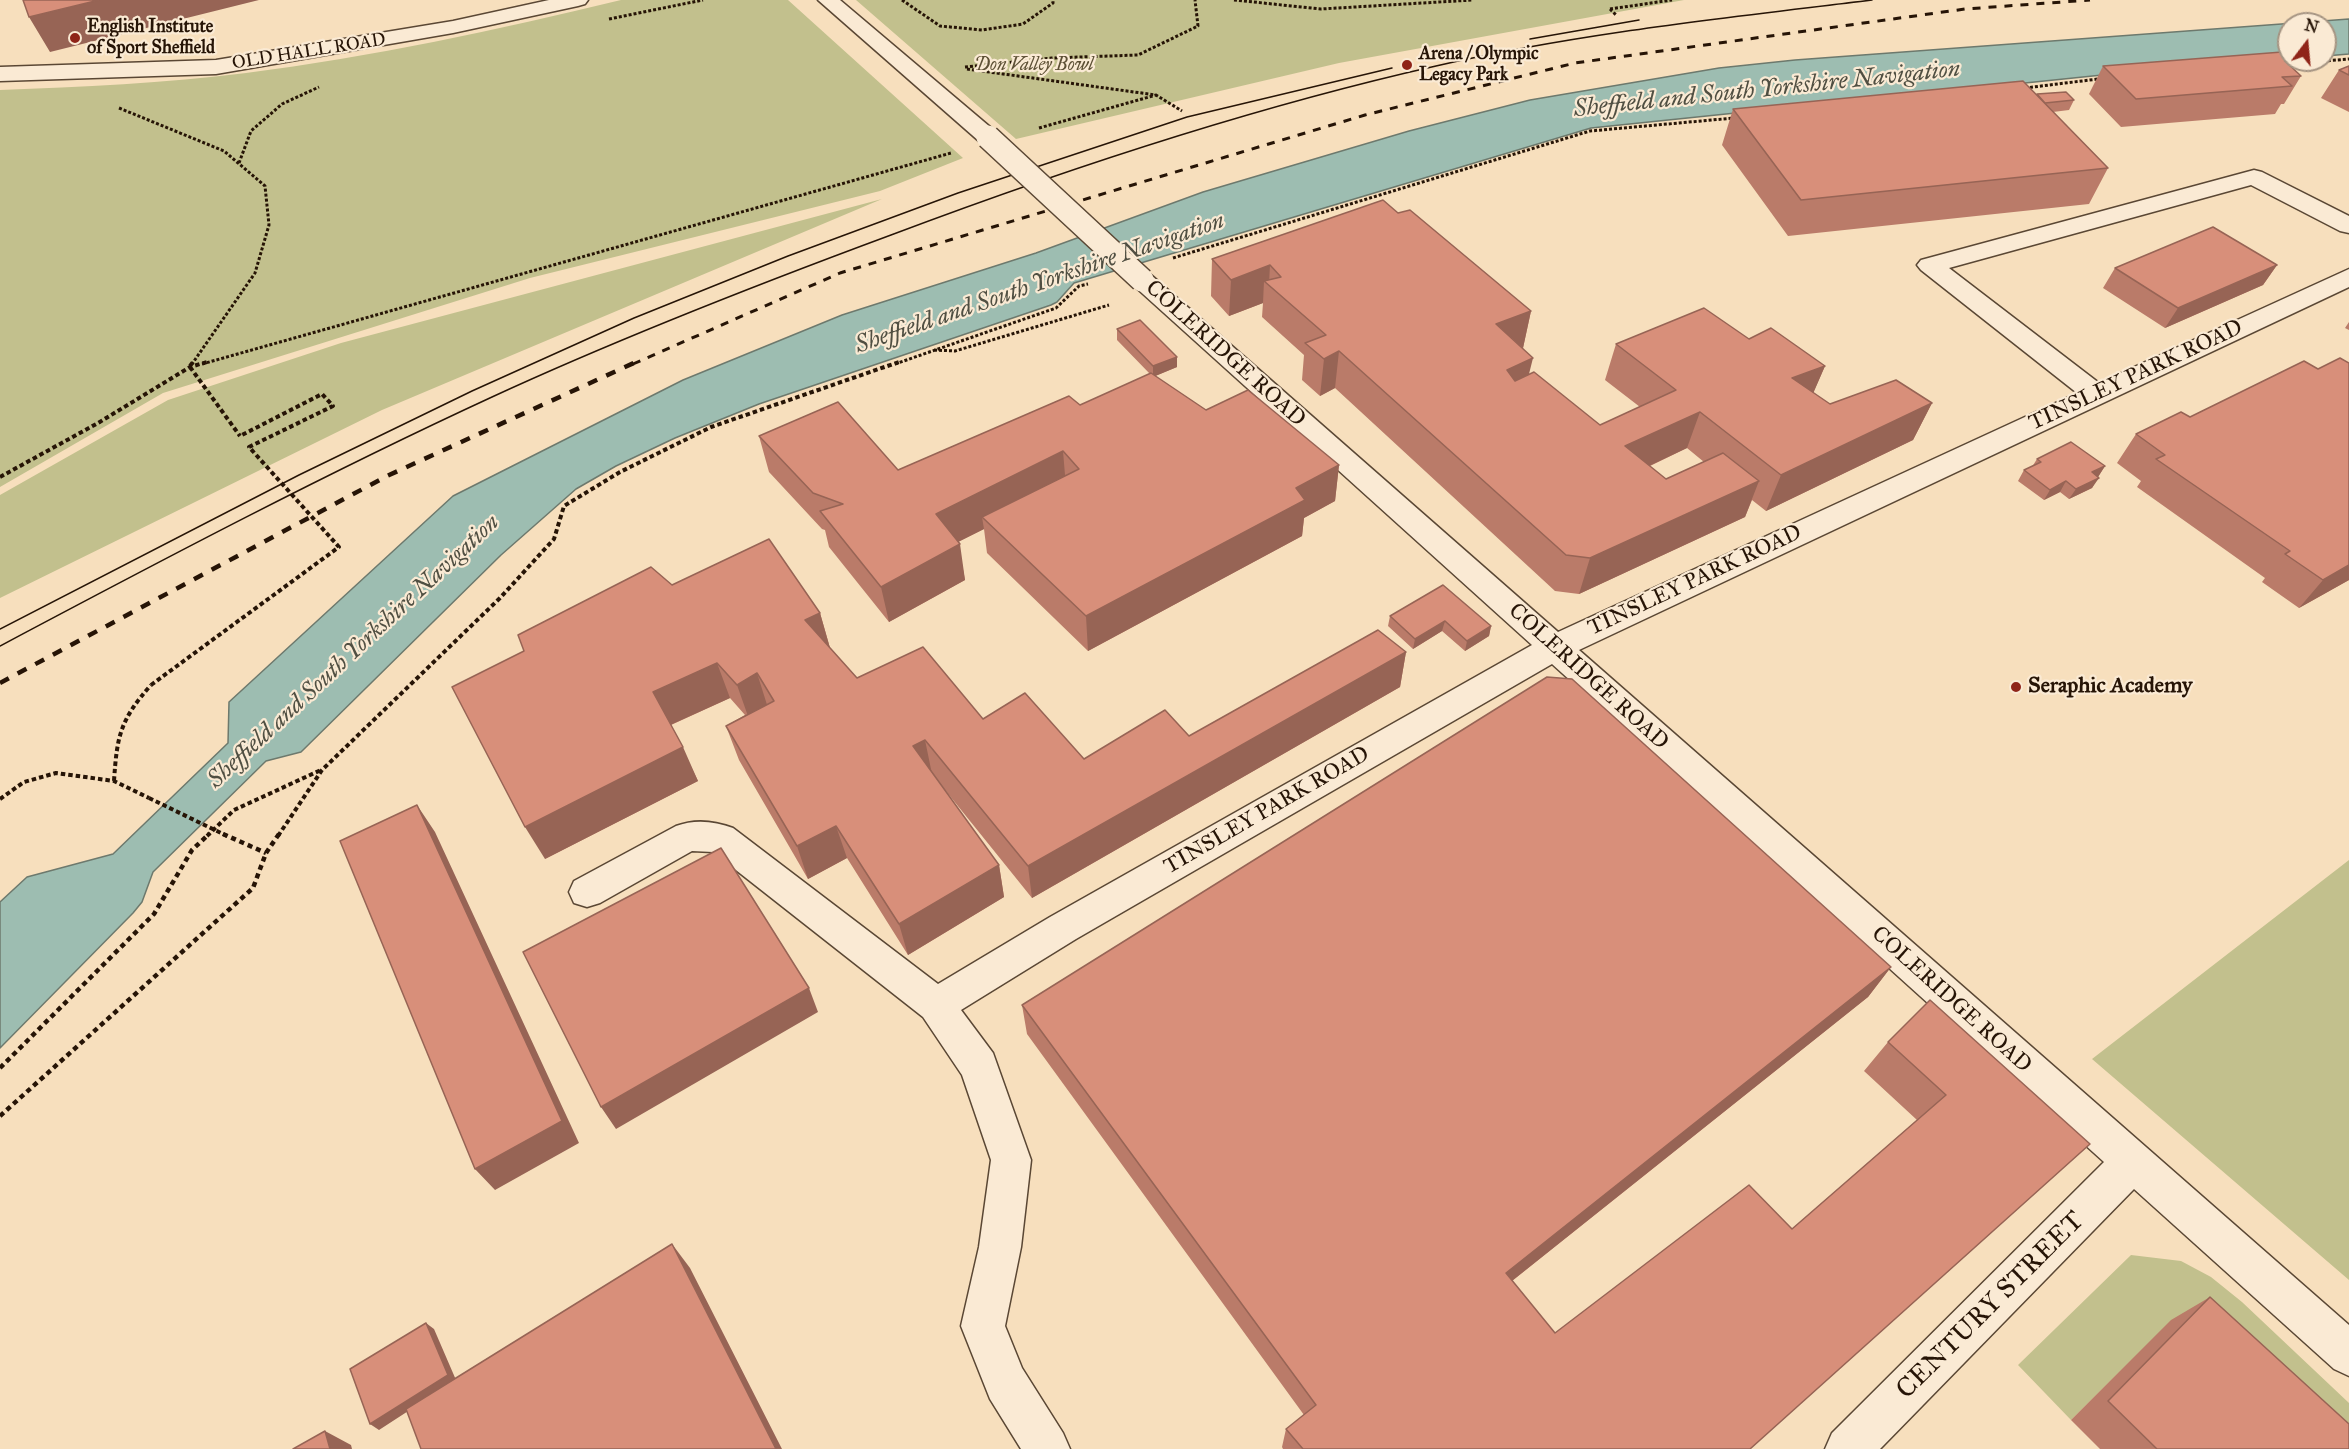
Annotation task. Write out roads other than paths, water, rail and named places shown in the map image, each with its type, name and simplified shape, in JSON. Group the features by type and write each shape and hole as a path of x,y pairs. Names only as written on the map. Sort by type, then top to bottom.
{"street":[{"name":"OLD HALL ROAD","path":"0,74 216,67 453,27 578,0"},
{"name":"COLERIDGE ROAD","path":"828,0 988,138 1148,285 2349,1354"},
{"path":"2096,394 1930,265 2254,177 2349,226"},
{"name":"TINSLEY PARK ROAD","path":"936,1005 1063,928 1555,647 2349,277"},
{"path":"587,892 688,836 721,838 936,1005 979,1066 1011,1160 1000,1247 983,1326 1006,1383 1047,1449"},
{"name":"CENTURY STREET","path":"1859,1445 2133,1162"}],"water":[{"path":"2349,19 2349,54 2337,55 2337,20"},
{"name":"Sheffield and South Yorkshire Navigation","path":"2277,24 2277,60 2189,66 1591,128 1074,283 1057,302 1051,305 759,404 675,438 616,466 576,489 501,555 301,752 266,761 153,872 142,902 133,913 0,1048 0,902 27,877 113,854 228,743 229,702 453,496 683,380 842,315 1036,253 1203,192 1409,131 1530,100 1719,68 1795,60"}],"tram line":[{"path":"0,646 306,487 541,375 740,292 1025,186 1229,120 1366,83 1490,54 1599,35 1872,0"},
{"path":"1530,39 1639,20"},
{"path":"0,629 299,475 472,391 634,318 788,256 958,193 1187,117 1392,68"}],"railway":[{"path":"633,364 840,273 1365,115 1575,63 1965,9 2090,0"},
{"path":"0,683 387,476 636,362"}],"place":[{"name":"English Institute of Sport Sheffield","path":"75,38"},
{"name":"Arena / Olympic Legacy Park","path":"1407,65"},
{"name":"Seraphic Academy","path":"2016,687"}],"park label":[{"name":"Don Valley Bowl","path":"1034,66"}]}
